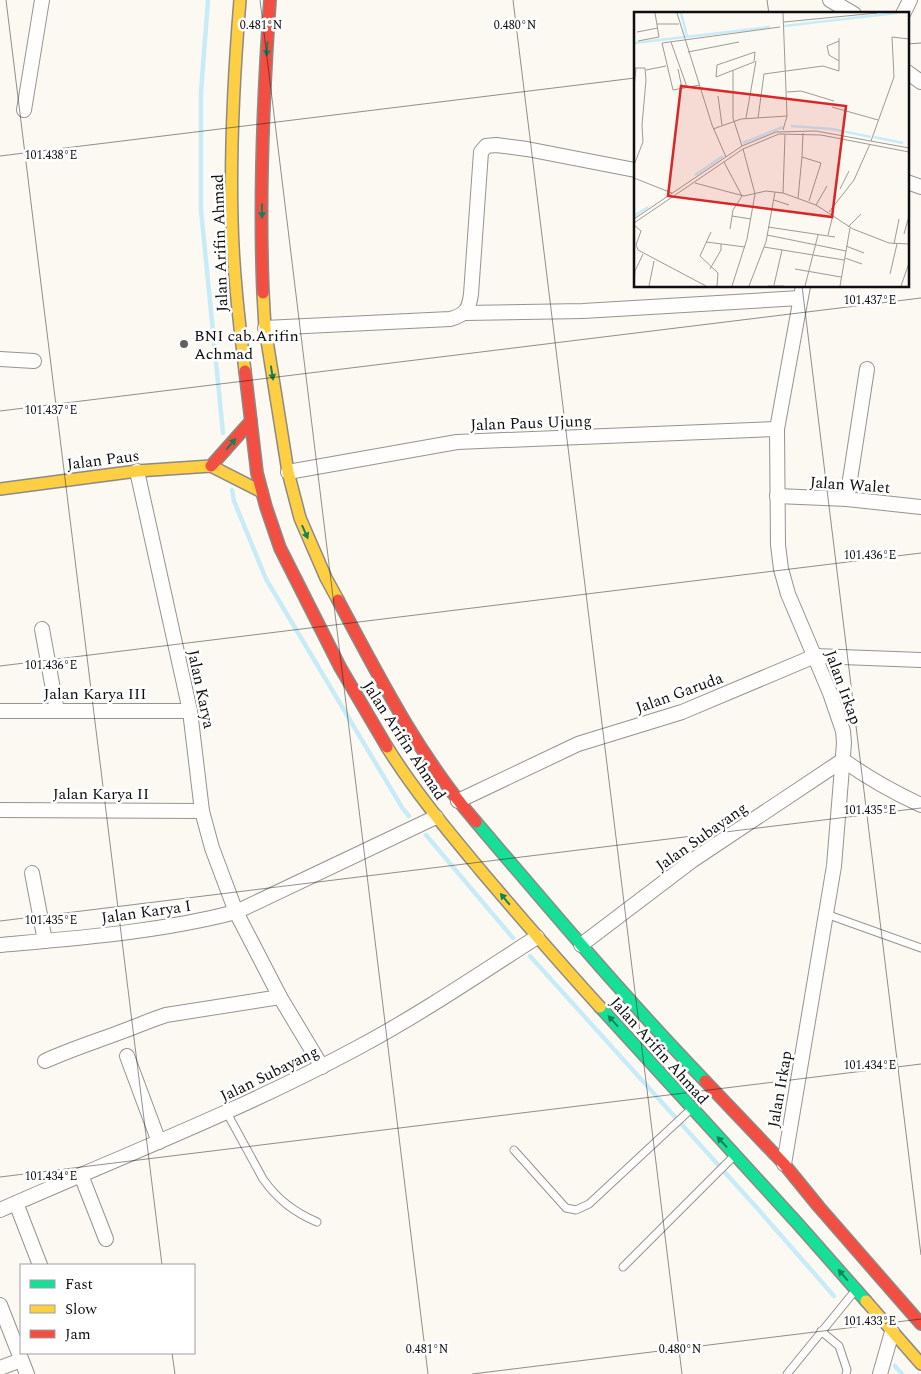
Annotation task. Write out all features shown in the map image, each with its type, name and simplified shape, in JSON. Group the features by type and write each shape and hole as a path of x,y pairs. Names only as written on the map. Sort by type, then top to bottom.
{"main road":[{"path":"239,4 270,6"},
{"name":"Jalan Arifin Ahmad","path":"239,4 233,88 232,219 236,296 257,473 280,548 295,580 340,667 390,752 436,817 687,1113 809,1216 921,1324"},
{"name":"Jalan Arifin Ahmad","path":"270,6 264,83 262,174 261,246 265,328 288,472 300,518 326,578 393,704 458,801 581,945 662,1035 784,1164 809,1216 856,1290 921,1364"},
{"path":"251,421 211,466 262,492"},
{"name":"Jalan Paus","path":"0,489 136,471 211,466"}],"street":[{"path":"24,110 42,0"},
{"path":"830,0 851,12"},
{"path":"904,12 910,0"},
{"path":"908,73 921,82"},
{"path":"464,313 469,306 471,294 481,152 486,146 496,145 527,149 634,170"},
{"path":"908,182 921,188"},
{"path":"265,328 450,320 464,313 583,311 802,292"},
{"name":"Jalan Irkap","path":"784,1164 834,866 843,760 843,731 830,693 788,594 781,569 778,545 777,428 802,292"},
{"path":"0,359 34,361"},
{"path":"847,499 867,369"},
{"name":"Jalan Paus Ujung","path":"288,472 457,442 777,428"},
{"name":"Jalan Karya","path":"136,471 190,711 202,810 212,848 236,912 280,997 322,1067"},
{"name":"Jalan Walet","path":"777,496 847,499 921,507"},
{"path":"42,629 57,711"},
{"name":"Jalan Garuda","path":"458,801 578,744 682,712 815,656 921,660"},
{"name":"Jalan Karya III","path":"0,711 190,711"},
{"path":"843,760 891,791 921,805"},
{"name":"Jalan Subayang","path":"581,945 693,860 843,760"},
{"name":"Jalan Karya II","path":"0,810 202,810"},
{"path":"236,912 436,817"},
{"path":"32,873 45,941"},
{"name":"Jalan Karya I","path":"0,945 158,929 236,912"},
{"name":"Jalan Subayang","path":"0,1210 227,1113 322,1067 360,1047 435,1002 537,937"},
{"path":"46,1061 72,1048 166,1015 280,997"},
{"path":"127,1056 159,1142"},
{"path":"81,1175 106,1239"},
{"path":"16,1203 40,1264"},
{"path":"0,1305 4,1329 27,1374"},
{"path":"880,1374 892,1332"},
{"path":"0,1368 21,1360"}],"lane":[{"path":"826,914 921,948"},
{"path":"227,1113 270,1189 298,1214 317,1222"},
{"path":"514,1150 566,1208 576,1210 589,1204 687,1113"},
{"path":"623,1267 735,1155"},
{"path":"787,1374 856,1290"},
{"path":"821,1331 839,1346 846,1374"}],"waterway":[{"path":"208,0 201,92 201,210 223,433"},
{"path":"232,490 234,501 266,579 403,809 409,816"},
{"path":"426,835 513,938"},
{"path":"530,956 834,1296"},
{"path":"895,1366 902,1374"}],"traffic: fast":[{"path":"476,822 617,986 705,1081"},
{"path":"600,1007 866,1301"}],"traffic: slow":[{"path":"240,0 233,110 232,192 235,276 245,371"},
{"path":"263,293 265,328 288,472 300,518 326,578 338,600"},
{"path":"0,489 137,471 211,466 262,492"},
{"path":"387,747 420,796 457,842 600,1007"},
{"path":"866,1301 921,1364"}],"traffic: jam":[{"path":"263,293 262,147 270,0"},
{"path":"245,371 257,473 280,548 340,667 387,747"},
{"path":"211,466 251,421"},
{"path":"338,600 418,743 455,797 476,822"},
{"path":"705,1081 784,1164 921,1324"}],"place":[{"name":"BNI cab.Arifin Achmad","path":"184,344"}]}
